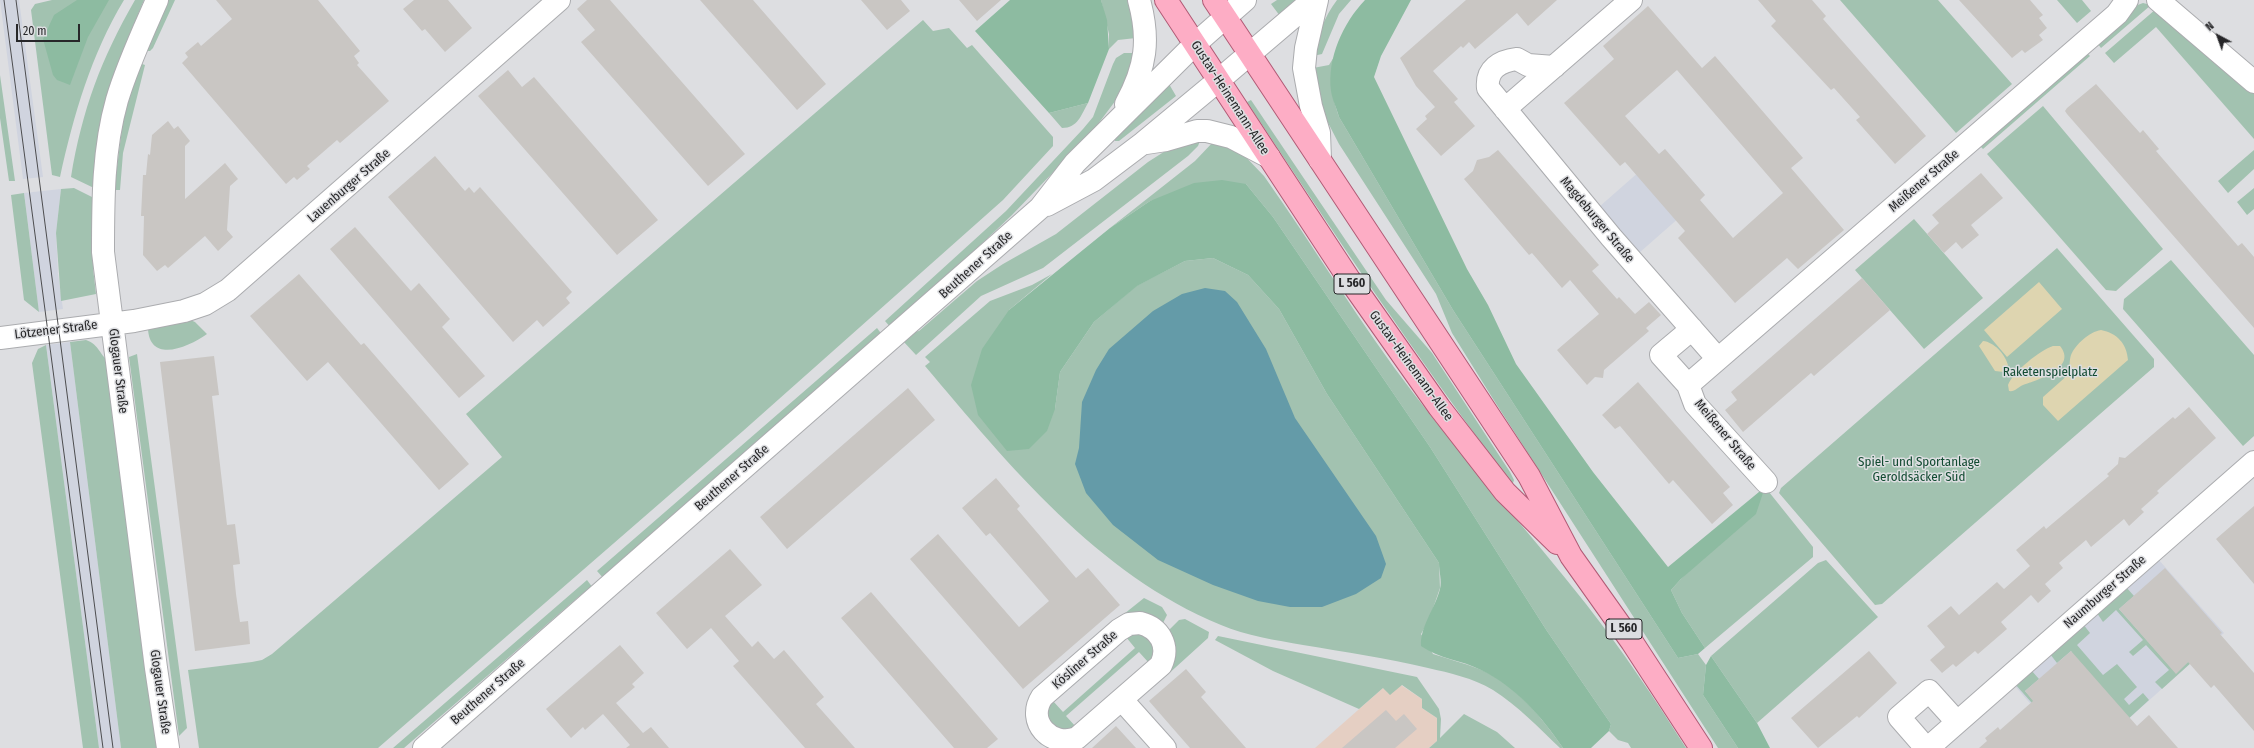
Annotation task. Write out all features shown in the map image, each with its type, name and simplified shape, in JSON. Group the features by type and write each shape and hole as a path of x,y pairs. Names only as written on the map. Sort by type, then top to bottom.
{"main road":[{"name":"Gustav-Heinemann-Allee","path":"1166,0 1349,279 1439,407 1505,492 1571,556"},
{"name":"Gustav-Heinemann-Allee","path":"1219,8 1529,476 1571,556 1632,642 1701,748"}],"street":[{"name":"Glogauer Straße","path":"157,0 137,45 117,100 109,142 103,194 103,252 156,668 168,748"},
{"name":"Lauenburger Straße","path":"112,323 184,311 205,304 228,290 559,0"},
{"path":"1116,122 1133,90 1145,53 1145,21 1140,0"},
{"name":"Beuthener Straße","path":"424,748 1040,208 1075,163 1194,44 1219,8 1245,0"},
{"name":"Beuthener Straße","path":"1040,208 1094,180 1143,144 1313,0"},
{"path":"1317,0 1306,48 1304,68 1311,106 1319,133 1320,160"},
{"path":"1505,110 1631,0"},
{"name":"Meißener Straße","path":"1688,386 2111,19 2127,0"},
{"path":"2158,0 2254,82"},
{"name":"Magdeburger Straße","path":"1554,66 1528,65 1517,58 1504,60 1493,68 1487,79 1488,88 1611,237 1692,328"},
{"path":"1143,144 1166,140 1197,131 1207,131 1231,137 1269,158"},
{"name":"Lötzener Straße","path":"0,338 112,323"},
{"path":"1692,328 1718,359"},
{"name":"Meißener Straße","path":"1692,328 1661,355 1688,386 1696,404 1766,482"},
{"name":"Naumburger Straße","path":"1957,722 1929,691 1899,717 1927,748 1957,722 2254,462"},
{"name":"Kösliner Straße","path":"1130,624 1146,625 1156,630 1162,640 1165,653 1164,659 1155,670 1077,738 1065,741 1043,743 1043,733 1037,720 1037,708 1042,698 1119,630 1130,624"},
{"path":"1122,700 1165,748"}],"shaded area":[{"path":"0,0 19,0 43,177 23,179"},
{"path":"1665,149 1705,195 1639,253 1599,207"},
{"path":"61,189 56,233 58,274 63,309 39,312 24,193"},
{"path":"70,342 121,748 99,748 46,345"},
{"path":"2158,559 2224,633 2115,731 2069,748 2014,685"},
{"path":"1401,685 1422,699 1422,708 1437,718 1437,741 1429,748 1315,748 1383,688"}],"green space":[{"path":"52,0 124,0 102,42 85,86 71,130 60,177 52,175 31,10 35,4"},
{"path":"77,0 109,0 88,37 70,85 57,80 53,75 43,39 54,15"},
{"path":"135,0 144,0 121,55 94,188 71,177 81,129 94,86 103,64 112,43"},
{"path":"168,0 175,0 153,48 150,51 147,51 147,42"},
{"path":"1010,0 1101,0 1107,20 1109,49 1088,103 1049,113 975,31"},
{"path":"1101,0 1129,0 1136,38 1118,40 1109,49 1109,34"},
{"path":"1277,0 1298,0 1280,16 1271,4"},
{"path":"1337,0 1351,0 1339,14 1322,54 1313,56 1322,26 1328,13"},
{"path":"1365,0 1411,0 1381,56 1374,77 1467,269 1488,305 1516,364 1593,472 1668,567 1765,487 1756,514 1681,579 1671,590 1682,613 1705,648 1698,654 1678,658 1453,310 1339,117 1332,97 1330,79 1334,54 1338,42 1350,19"},
{"path":"1840,0 1938,0 2012,84 1956,133"},
{"path":"2057,0 2082,0 2091,11 2077,23"},
{"path":"2143,3 2151,5 2101,48 2097,43 2135,6"},
{"path":"2156,9 2254,91 2254,139 2156,27 2114,63 2105,53"},
{"path":"923,20 933,31 949,28 967,48 972,45 1053,137 1053,146 1003,200 743,431 378,748 199,748 188,670 252,662 262,660 272,654 502,457 466,414"},
{"path":"2086,52 2090,56 1983,149 1979,145"},
{"path":"1124,53 1135,53 1122,92 1092,132 1012,215 892,329 885,321 1006,211 1083,129 1093,117 1116,58"},
{"path":"1334,57 1331,81 1334,101 1339,117 1453,310 1678,658 1698,654 1706,665 1703,695 1738,748 1718,748 1495,402 1452,333 1436,294 1339,144 1323,113 1313,68 1329,65"},
{"path":"139,63 145,65 123,153 120,190 114,190 124,113"},
{"path":"0,75 15,181 9,181 0,118"},
{"path":"1169,84 1176,96 1119,141 1115,141 1115,138"},
{"path":"1251,100 1386,300 1432,353 1510,472 1514,480 1513,483 1510,482 1475,435 1376,294 1247,102"},
{"path":"1088,103 1081,116 1072,126 1062,128 1049,113"},
{"path":"2043,106 2163,249 2116,291 2106,290 1987,154"},
{"path":"1200,141 1198,146 1188,156 1043,268 981,296 916,355 903,341 913,332 919,331 977,281 1003,264 1056,234 1148,162 1170,148"},
{"path":"1214,141 1241,152 1264,176 1394,367 1456,447 1599,621 1638,675 1686,748 1631,748 1628,743 1618,740 1609,731 1611,724 1547,631 1430,447 1273,217 1246,184 1150,201 1110,228 1195,161"},
{"path":"2254,150 2254,169 2228,193 2218,181"},
{"path":"1222,180 1246,184 1273,217 1430,447 1547,631 1611,724 1609,731 1591,748 1563,748 1537,714 1506,685 1481,670 1435,654 1421,646 1421,639 1425,624 1441,586 1439,563 1327,394 1279,309 1248,275 1213,258 1185,261 1137,286 1094,322 1060,372 1055,409 1047,431 1029,449 1007,451 978,415 971,385 982,349 1009,310 1110,228 1150,201 1194,183"},
{"path":"74,188 94,198 93,268 96,294 61,301 56,233 61,189"},
{"path":"2254,188 2254,209 2247,215 2237,202"},
{"path":"24,193 39,312 24,300 11,195"},
{"path":"1914,219 1983,298 1924,349 1855,270"},
{"name":"Spiel- und Sportanlage Geroldsäcker Süd","path":"2057,248 2154,359 2154,367 1882,604 1875,605 1779,493 1781,488"},
{"path":"1213,258 1248,275 1279,309 1327,394 1439,563 1440,588 1429,620 1421,634 1433,654 1479,669 1504,683 1527,702 1563,748 1560,748 1502,696 1485,686 1461,676 1397,661 1251,635 1221,625 1176,603 1134,577 1095,547 1058,514 989,441 925,366 930,362 925,357 990,301 1032,285 1052,274 1009,310 1055,409 1060,372 1094,322 1136,286 1185,261"},
{"path":"2171,260 2254,355 2254,436 2243,446 2123,309 2124,299"},
{"path":"188,319 195,322 207,334 190,344 172,350 163,349 156,346 150,340 148,329"},
{"path":"877,328 883,336 874,340 612,568 610,574 604,579 597,571"},
{"path":"86,340 97,347 103,356 109,361 159,748 121,748 70,342"},
{"path":"46,345 99,748 83,748 32,363 38,349"},
{"path":"137,354 187,728 179,736 129,357"},
{"path":"1765,487 1813,547 1813,557 1705,648 1682,613 1671,590"},
{"path":"1826,560 1878,617 1757,723 1711,656 1818,563"},
{"path":"587,580 593,588 589,592 583,593 404,748 393,748"},
{"path":"2126,587 2134,596 2119,609 2176,673 2190,660 2192,662 2162,689 2155,682 2169,670 2146,645 2133,656 2129,652 2143,640 2116,610 2103,622 2097,613"},
{"path":"1144,598 1162,607 1167,615 1163,623 1119,618"},
{"path":"1185,619 1209,632 1208,638 1165,677 1171,668 1169,630 1179,620"},
{"path":"2083,624 2090,633 2077,645 2103,675 2117,664 2137,687 2124,699 2129,705 2143,693 2149,700 2115,731 2071,651 2057,663 2050,654"},
{"path":"1140,632 1153,643 1154,655 1149,663 1139,652 1066,716 1076,727 1069,731 1051,726 1047,712 1053,701 1063,712 1135,648 1126,637"},
{"path":"1218,636 1417,677 1439,709 1441,719 1440,738 1464,714 1497,732 1515,748 1429,748 1437,741 1437,718 1422,708 1422,699 1402,685 1390,695 1383,688 1359,709 1273,671 1215,640"},
{"path":"1711,656 1757,723 1770,748 1738,748 1703,695 1706,665"},
{"path":"2031,670 2039,679 2025,691 2075,748 2072,748 2015,684"}],"sand":[{"path":"2039,282 2062,309 2007,357 1984,330"},
{"path":"2101,330 2107,331 2120,340 2126,349 2128,360 2058,421 2043,405 2043,397 2069,374 2070,360 2073,351 2092,333"},
{"path":"1983,341 1995,346 2007,361 2008,365 2004,372 1995,371 1979,346"},
{"path":"2053,346 2060,346 2064,354 2064,361 2060,367 2046,376 2023,385 2015,390 2009,391 2008,385 2015,374 2041,352"}],"water":[{"path":"1205,288 1225,291 1237,302 1266,349 1295,418 1376,536 1386,564 1381,578 1356,594 1322,607 1290,607 1258,601 1213,585 1158,560 1113,525 1086,493 1075,464 1079,448 1082,402 1096,370 1109,349 1153,311 1182,294"}],"building":[{"path":"216,0 318,0 360,51 354,56 359,63 357,65 389,101 340,143 337,140 307,166 310,169 297,180 294,177 286,184 182,63 188,57 185,53 198,42 201,46 232,19"},
{"path":"414,0 448,0 472,28 445,52 425,29 422,31 403,9"},
{"path":"587,0 610,0 745,154 708,186 581,42 595,30 577,9"},
{"path":"700,0 753,0 826,84 797,110"},
{"path":"861,0 901,0 910,11 887,30"},
{"path":"959,0 1001,0 977,21"},
{"path":"1466,0 1557,0 1528,26 1517,13 1475,49 1469,42 1463,48 1461,46 1433,71 1458,99 1454,102 1475,126 1441,156 1416,129 1427,119 1425,116 1435,107 1416,86 1400,58"},
{"path":"1758,0 1812,0 1826,16 1823,19 1926,136 1895,164 1856,120 1860,117 1834,88 1831,90 1771,26 1776,21"},
{"path":"1959,0 2030,0 2043,15 2039,18 2047,28 2039,35 2043,40 2025,53 2022,50 2012,58"},
{"path":"1648,6 1702,68 1715,56 1803,158 1791,168 1844,230 1798,269 1787,258 1735,303 1678,238 1685,231 1625,162 1620,166 1564,103 1614,59 1603,46","holes":["1677,70 1783,193 1733,238 1700,200 1705,195 1665,149 1659,154 1625,116"]},
{"path":"508,70 522,87 534,77 658,220 617,255 478,96"},
{"path":"2096,84 2140,133 2143,130 2159,149 2156,151 2238,246 2242,243 2254,257 2254,328 2065,111"},
{"path":"168,121 174,129 178,126 190,141 185,146 185,199 225,163 238,179 230,186 227,230 233,237 218,251 205,236 168,268 165,265 157,271 143,255 144,216 141,216 143,175 146,175 152,135"},
{"path":"1498,150 1599,265 1592,271 1617,299 1619,297 1635,314 1649,302 1661,315 1646,328 1649,331 1604,370 1603,378 1595,377 1587,385 1557,350 1599,314 1570,280 1562,288 1532,253 1529,255 1464,179 1473,171 1477,160 1489,157"},
{"path":"435,156 465,191 469,187 474,193 480,187 572,292 566,298 570,303 543,327 537,320 513,342 388,197"},
{"path":"1981,173 2003,198 1971,225 1979,235 1962,249 1956,242 1944,253 1927,234 1939,223 1932,215"},
{"path":"355,227 411,291 419,283 450,319 442,327 485,376 459,398 330,249"},
{"path":"299,274 361,345 364,343 469,464 439,490 328,362 307,381 250,316"},
{"path":"1862,278 1890,310 1814,376 1811,373 1743,432 1725,410 1737,400 1731,392"},
{"path":"214,356 219,395 212,396 227,525 235,524 240,564 233,565 236,594 240,622 248,621 250,644 195,651 160,362"},
{"path":"1638,382 1730,487 1723,493 1733,505 1712,524 1673,480 1669,484 1620,426 1615,429 1602,415"},
{"path":"908,388 935,420 787,549 760,517"},
{"path":"2189,407 2216,438 2157,491 2159,493 2141,509 2144,512 2129,526 2124,519 2091,547 2086,540 2059,563 2063,568 2045,584 2051,591 2038,603 2031,595 2001,622 2007,629 1978,654 1975,651 1956,667 1953,664 1942,673 1930,660 1945,647 1927,626 1951,606 1959,615 1997,582 2004,589 2030,566 2016,550 2044,526 2046,529 2109,476 2107,474 2118,464 2119,457 2125,458 2173,417 2175,419"},
{"path":"996,478 1020,506 1017,509 1076,578 1088,568 1120,605 1023,689 910,559 938,534 1019,627 1049,601 990,533 986,536 962,508"},
{"path":"2254,506 2254,584 2216,539"},
{"path":"730,549 762,585 725,616 752,647 758,641 774,659 784,650 824,697 816,704 855,748 805,748 733,666 739,661 711,628 687,649 656,613"},
{"path":"2165,568 2222,633 2220,634 2254,673 2254,731 2214,685 2211,688 2188,662 2176,674 2119,609"},
{"path":"871,592 998,739 987,748 954,748 841,618"},
{"path":"620,645 644,673 632,684 635,687 616,703 643,733 651,727 669,748 626,748 630,745 603,714 585,730 583,727 571,738 546,709"},
{"path":"1869,651 1897,683 1859,718 1857,716 1818,748 1791,718"},
{"path":"2071,651 2137,726 2149,715 2178,748 1979,748 1987,741 1985,738 1998,727 2000,730 2033,701 2025,691"},
{"path":"1186,669 1206,692 1201,697 1246,748 1190,748 1149,701"},
{"path":"1386,710 1396,721 1404,714 1417,729 1395,748 1342,748"},
{"path":"1116,726 1136,748 1092,748"}],"tram line":[{"path":"4,0 103,748"},
{"path":"16,0 113,748"}],"park label":[{"name":"Raketenspielplatz","path":"2050,372"}]}
